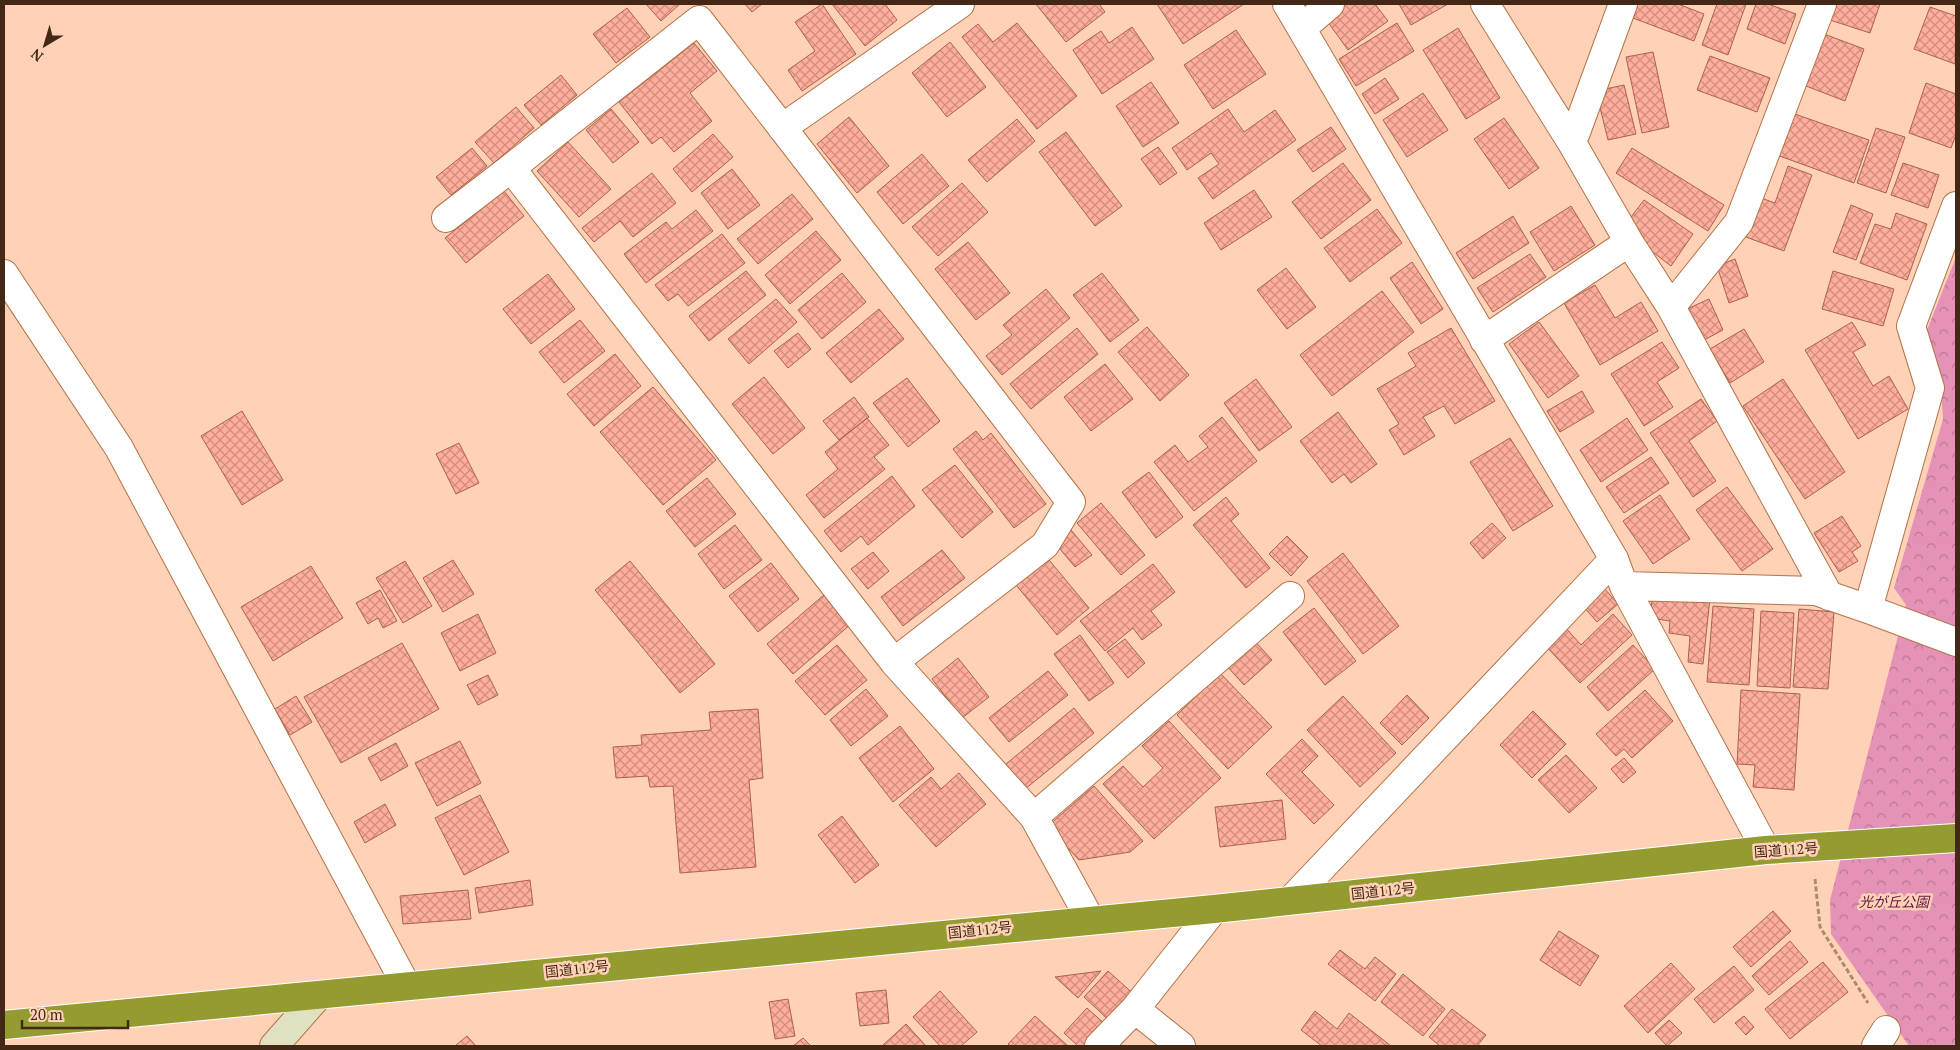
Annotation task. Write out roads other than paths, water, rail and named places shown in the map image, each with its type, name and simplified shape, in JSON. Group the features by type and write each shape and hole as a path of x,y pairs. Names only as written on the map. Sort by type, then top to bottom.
{"highway":[{"name":"国道112号","path":"4,1025 1214,909 1766,850 1956,838"}],"street":[{"path":"782,128 960,4"},
{"path":"1287,4 1614,559 1624,586 1766,850"},
{"path":"1302,28 1330,4"},
{"path":"1485,4 1572,144 1629,242 1671,307 1829,596"},
{"path":"1572,144 1624,4"},
{"path":"1671,307 1739,222 1822,4"},
{"path":"446,218 699,20 1071,502 1045,545 894,662"},
{"path":"511,168 894,662 1034,817 1090,920"},
{"path":"1868,609 1930,388 1911,326 1956,206"},
{"path":"1484,340 1629,242"},
{"path":"4,274 119,448 406,986"},
{"path":"1291,900 1614,559"},
{"path":"1624,586 1816,591 1956,642"},
{"path":"1034,817 1290,596"},
{"path":"1099,1046 1135,1009 1214,909"},
{"path":"274,1046 318,996"},
{"path":"1135,1009 1181,1046"}],"park label":[{"name":"光が丘公園","path":"1894,902"}]}
